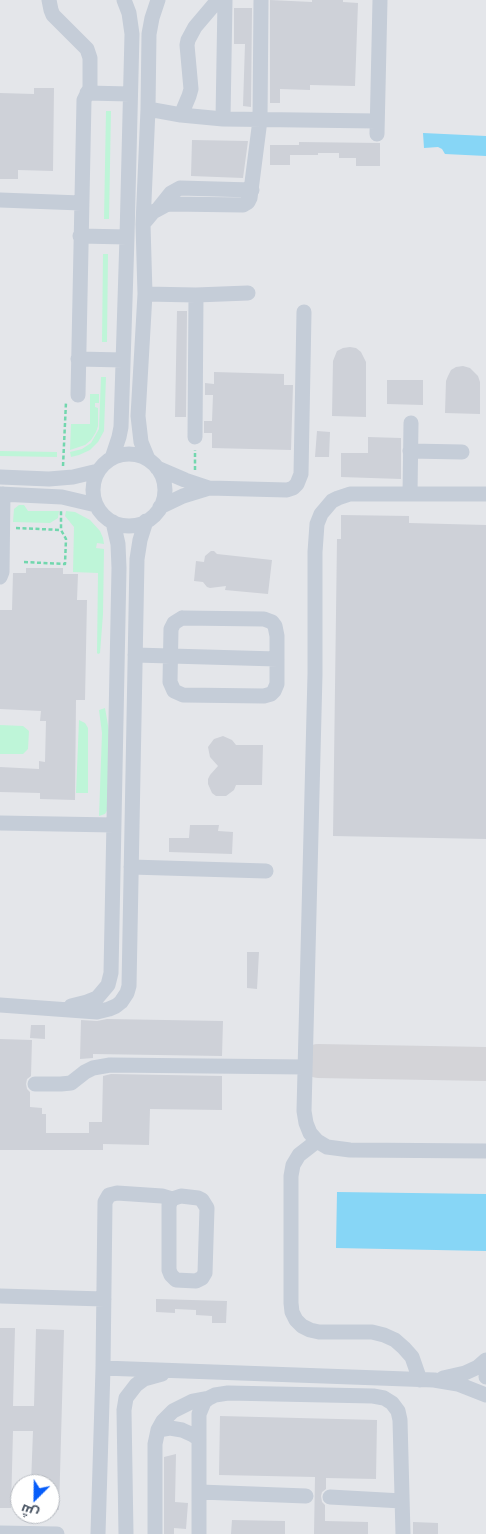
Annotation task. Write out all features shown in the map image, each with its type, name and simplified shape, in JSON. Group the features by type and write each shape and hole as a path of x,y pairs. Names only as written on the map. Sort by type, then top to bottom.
{"lane":[{"path":"49,0 53,15 89,51 90,58 90,86 84,100 80,203 78,395"},
{"path":"112,458 121,427 127,237 132,34 129,13 124,0"},
{"path":"158,0 149,34 144,224 145,294 138,416 141,442 152,464 161,473 165,487 163,500 157,513 146,521 126,526 106,518 96,505 93,491 95,477 107,461 126,454 134,454 152,464 202,486 287,490 293,488 300,479 301,474 304,312"},
{"path":"181,115 191,89 188,40 195,27 218,0"},
{"path":"223,119 225,0"},
{"path":"144,224 159,208 171,204 243,205 248,202 252,195 260,120 261,0"},
{"path":"148,109 181,115 223,119 377,128 380,0"},
{"path":"87,93 130,94"},
{"path":"0,200 80,203"},
{"path":"80,236 127,237"},
{"path":"145,294 248,293"},
{"path":"196,295 196,437"},
{"path":"78,359 123,360"},
{"path":"410,494 411,424"},
{"path":"410,451 462,452"},
{"path":"0,477 73,478 98,471"},
{"path":"160,507 202,486"},
{"path":"486,494 359,493 344,495 332,501 325,508 317,524 304,1110 310,1134 327,1147 350,1150 486,1151"},
{"path":"0,578 2,572 2,494 62,497 96,505"},
{"path":"0,1005 86,1012 103,1011 116,1006 124,997 128,986 137,559 146,521"},
{"path":"63,1009 97,998 105,990 110,979 119,568 118,544 113,522"},
{"path":"186,618 264,619 272,622 277,631 276,688 268,695 178,694 171,687 171,656 171,629 174,622 178,620 186,618"},
{"path":"135,655 277,659"},
{"path":"0,823 114,825"},
{"path":"131,868 266,870"},
{"path":"35,1084 71,1082 85,1072 101,1066 305,1067"},
{"path":"317,1141 299,1155 293,1165 291,1176 292,1312 296,1320 310,1330 319,1332 372,1332 384,1334 404,1348 427,1380"},
{"path":"98,1534 105,1202 106,1198 110,1195 117,1193 162,1196 172,1199 178,1196 202,1200 207,1208 205,1273 202,1278 196,1281 176,1280 169,1273 169,1205 172,1199"},
{"path":"0,1296 104,1299"},
{"path":"427,1380 465,1374 486,1360"},
{"path":"103,1368 427,1380 458,1384 486,1395"},
{"path":"126,1534 124,1410 126,1398 136,1385 144,1379 173,1370"},
{"path":"199,1534 199,1414 204,1402 209,1398 214,1395 228,1393 373,1396 389,1400 398,1410 400,1420 403,1534"},
{"path":"155,1534 155,1444 158,1430 168,1416 179,1407 193,1401 209,1398"},
{"path":"158,1430 170,1428 182,1430 199,1439"},
{"path":"200,1492 306,1496"},
{"path":"330,1497 402,1501"},
{"path":"0,1533 57,1534"}],"path":[{"path":"63,478 66,394 78,395"},
{"path":"196,437 202,486"},
{"path":"24,562 64,564 66,539 61,530 62,497"},
{"path":"1,537 61,530"}],"shaded area":[{"path":"0,0 486,0 486,1534 0,1534"}],"green space":[{"path":"106,111 111,111 109,219 104,219"},
{"path":"103,254 108,254 107,342 102,342"},
{"path":"101,377 106,377 104,431 98,442 90,450 71,457 70,452 82,449 91,443 99,429"},
{"path":"90,394 99,394 99,403 95,403 95,407 98,408 96,432 85,445 70,450 71,424 90,424"},
{"path":"0,451 57,452 57,457 0,456"},
{"path":"19,505 24,505 28,511 59,511 58,518 50,523 13,522 14,509"},
{"path":"66,511 75,512 90,520 100,531 103,538 104,544 97,543 96,548 104,549 103,614 100,653 98,654 98,573 73,572 74,527 65,516"},
{"path":"105,708 109,731 108,809 105,814 99,816 102,733 99,710"},
{"path":"79,720 85,723 88,728 88,793 76,793"},
{"path":"0,725 23,726 29,731 28,749 23,754 0,754"}],"water":[{"path":"423,133 486,136 486,156 445,154 438,147 424,148"},
{"path":"337,1192 486,1194 486,1251 336,1248"}],"building":[{"path":"270,0 312,2 312,0 343,0 343,2 358,3 355,86 310,85 310,90 280,89 280,103 270,103"},
{"path":"234,8 252,8 251,107 243,106 245,44 234,44"},
{"path":"34,88 54,88 53,171 18,170 18,179 0,179 0,93 34,94"},
{"path":"192,140 248,141 243,178 191,176"},
{"path":"299,142 380,143 380,166 356,166 356,158 339,158 339,153 290,155 290,165 270,165 270,145 299,145"},
{"path":"177,311 187,311 186,417 175,417"},
{"path":"350,347 356,348 361,352 366,362 366,417 332,416 333,361 337,351"},
{"path":"463,366 470,368 478,376 480,382 480,414 445,413 446,381 451,370"},
{"path":"214,372 284,374 284,385 293,385 291,450 212,448 212,433 204,433 204,421 212,421 213,395 205,395 205,383 214,384"},
{"path":"387,380 423,380 423,405 387,404"},
{"path":"317,431 330,432 329,457 315,457"},
{"path":"368,437 401,438 401,479 341,477 341,453 368,453"},
{"path":"341,515 409,516 409,523 486,525 486,839 333,836 337,539 341,539"},
{"path":"211,551 217,554 272,560 268,594 225,590 226,586 210,588 203,582 194,581 196,561 204,562 205,556"},
{"path":"26,568 63,568 63,574 78,574 77,600 87,600 85,700 76,700 75,800 40,799 40,793 0,792 0,767 39,769 39,761 45,762 46,721 40,721 41,711 0,709 0,610 12,610 13,573 26,573"},
{"path":"223,736 232,740 236,745 263,745 262,785 236,785 234,790 226,796 216,796 212,793 208,779 218,766 210,757 208,747 214,739"},
{"path":"190,825 219,825 218,831 233,832 232,854 169,852 169,838 189,838"},
{"path":"247,952 259,952 257,989 247,988"},
{"path":"107,1019 223,1021 222,1056 93,1054 93,1058 80,1059 81,1020 97,1021"},
{"path":"31,1025 45,1025 45,1039 30,1038"},
{"path":"0,1039 32,1040 31,1076 27,1079 26,1084 30,1092 30,1107 42,1108 42,1114 46,1114 46,1133 89,1133 89,1122 102,1122 103,1076 111,1074 222,1076 222,1110 150,1109 149,1145 103,1144 103,1150 0,1150"},
{"path":"156,1299 227,1301 226,1323 212,1323 212,1316 196,1315 196,1310 175,1309 175,1313 156,1312"},
{"path":"0,1328 15,1328 13,1406 34,1406 36,1329 64,1330 60,1474 31,1474 33,1431 13,1431 10,1508 0,1508"},
{"path":"220,1416 377,1420 376,1479 326,1478 326,1489 322,1492 321,1496 322,1502 325,1505 325,1521 368,1522 368,1534 314,1534 315,1477 219,1475"},
{"path":"176,1454 175,1502 188,1503 186,1529 174,1528 174,1534 164,1534 164,1457"},
{"path":"232,1520 285,1521 285,1534 231,1534"},
{"path":"413,1522 438,1523 438,1534 413,1534"}],"taxiway":[{"path":"318,1061 486,1064"}]}
